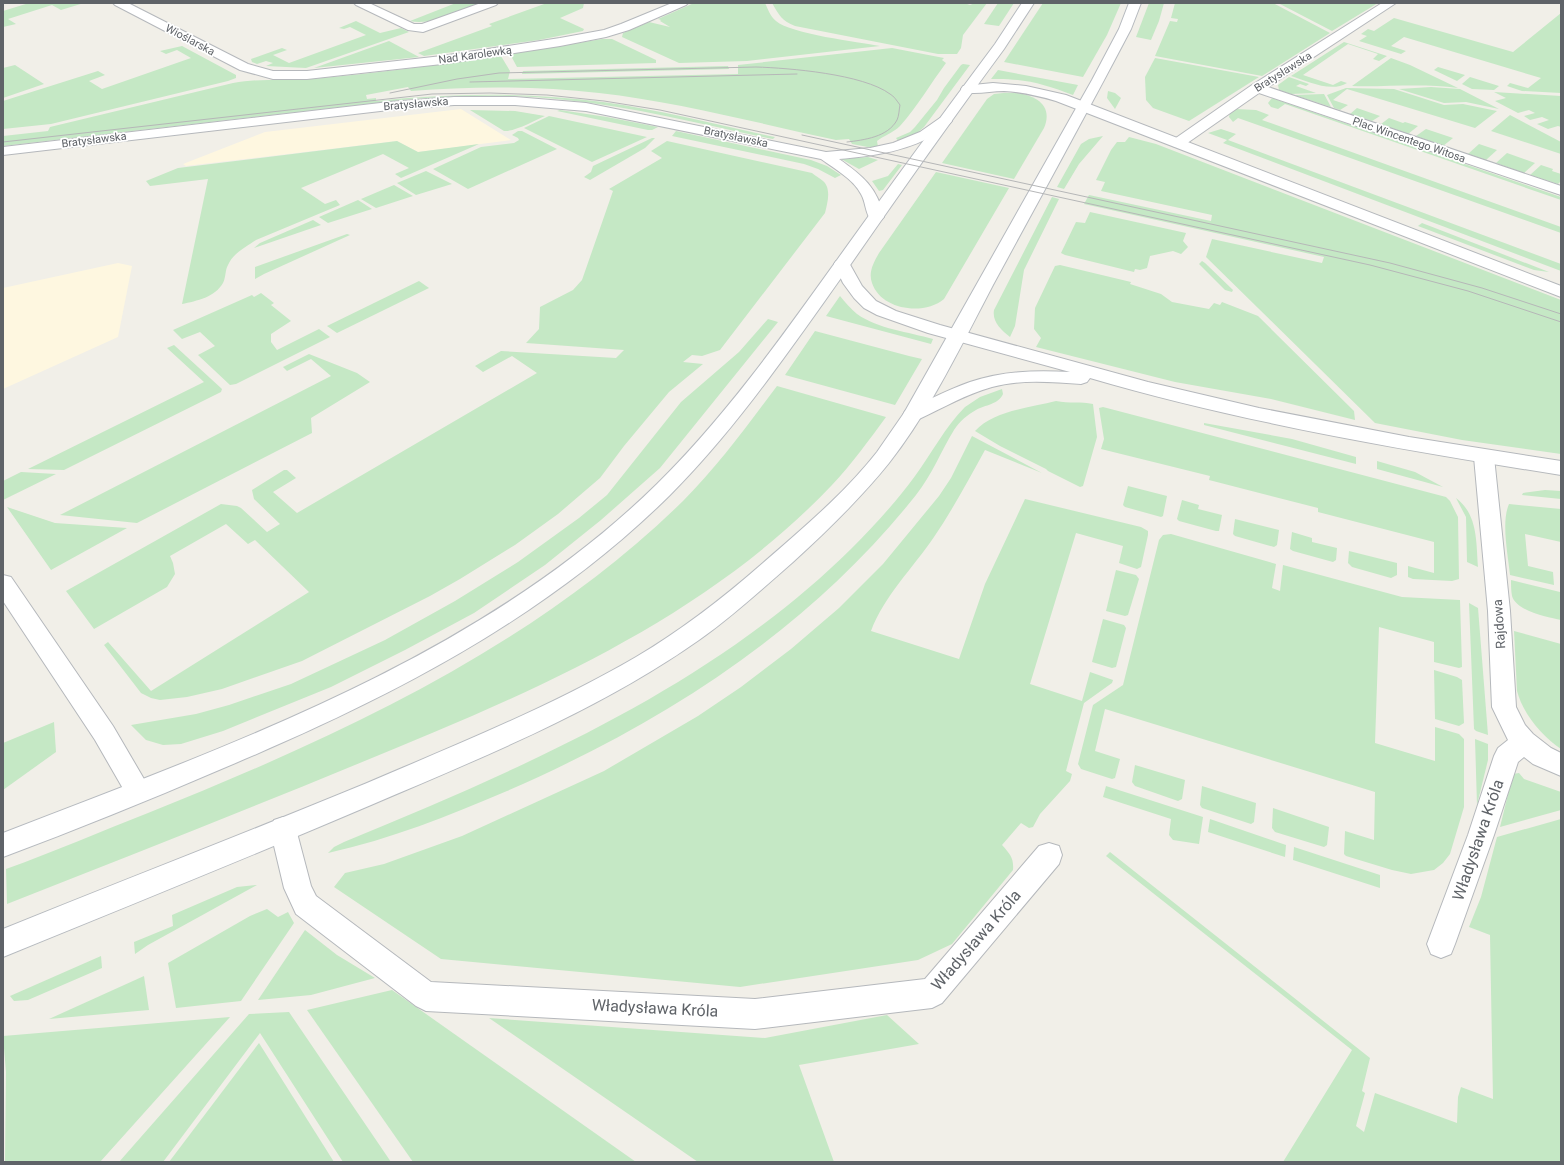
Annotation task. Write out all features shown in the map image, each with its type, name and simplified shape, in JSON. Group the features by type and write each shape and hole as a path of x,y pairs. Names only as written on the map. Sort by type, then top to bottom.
{"street":[{"name":"Wioślarska","path":"119,3 244,67 262,73"},
{"path":"360,3 412,27 422,28 492,3"},
{"name":"Nad Karolewką","path":"262,73 287,75 346,71 442,60 560,42 616,30 682,3"},
{"path":"3,845 296,726 409,671 465,640 575,566 659,494 695,457 761,374 842,264 1028,3"},
{"path":"3,943 283,829 532,723 588,695 638,667 692,633 741,595 814,531 851,494 883,457 912,415 958,335 1125,29 1135,3"},
{"name":"Bratysławska","path":"1178,143 1257,88 1390,3"},
{"path":"968,89 990,86 1019,88 1046,93 1083,106 1561,292"},
{"name":"Plac Wincentego Witosa","path":"1257,88 1561,192"},
{"name":"Bratysławska","path":"3,151 389,106 437,102 492,100 538,102 586,107 826,156 870,152 891,148 925,134 945,121"},
{"name":"Bratysławska","path":"826,156 845,168 862,183 872,199 876,217"},
{"path":"842,264 856,290 864,300 876,308 921,325 1070,365 1132,384 1269,416 1365,436 1484,457 1561,468"},
{"path":"912,415 972,387 1009,378 1052,377 1132,384"},
{"name":"Rajdowa","path":"1484,457 1499,611 1504,707 1516,732 1524,742 1542,756 1561,765"},
{"path":"4,586 104,733 138,791"},
{"name":"Władysława Króla","path":"1441,944 1481,835 1507,756 1524,742"},
{"name":"Władysława Króla","path":"283,829 298,888 306,905 426,996 755,1014 932,993 1049,855"}],"shaded area":[{"path":"461,109 511,140 418,152 397,141 186,166 183,164 265,132"},
{"path":"118,263 132,266 118,337 3,389 3,288"}],"green space":[{"path":"29,3 84,3 61,10 52,5 8,19 16,24 3,27 3,11"},
{"path":"456,3 485,3 438,19 419,22 410,21"},
{"path":"547,3 584,3 583,8 560,18 584,29 583,31 539,40 424,56 418,53 492,26 489,24"},
{"path":"694,3 765,3 774,19 784,26 810,34 880,46 747,61 679,63 622,37 623,33 649,22 670,27 658,19"},
{"path":"772,3 964,3 970,5 975,3 987,3 963,35 961,48 957,54 938,54 795,26 781,17"},
{"path":"998,3 1014,3 999,26 984,24"},
{"path":"1043,3 1121,3 1107,35 1083,77 1004,62"},
{"path":"1149,3 1164,3 1159,21 1151,40 1136,37"},
{"path":"1175,3 1273,3 1330,33 1262,76 1155,56 1170,21 1177,22 1178,19 1171,18"},
{"path":"1278,3 1378,3 1332,31"},
{"path":"1561,13 1561,93 1522,91 1507,86 1510,83 1528,88 1541,78 1404,37 1391,46 1406,51 1401,54 1359,41 1367,36 1361,34 1368,29 1374,31 1394,18 1513,52"},
{"path":"356,21 380,33 401,28 409,32 306,68 266,66 273,63 266,61 257,64 252,62 251,59 282,48 287,50 273,55 289,63 366,35 350,27 344,29 339,28"},
{"path":"602,39 612,39 656,60 656,63 517,67 510,54"},
{"path":"389,41 419,57 314,68"},
{"path":"1344,42 1387,56 1379,61 1373,59 1378,54 1348,44 1303,75 1333,85 1341,81 1347,83 1341,86 1334,87 1319,85 1291,76"},
{"path":"182,46 236,75 236,78 51,124 3,129 3,101 98,71 105,75 89,81 102,89 191,58 177,50 166,54 160,51"},
{"path":"892,48 944,58 942,60 946,63 900,126 877,141 878,147 873,148 852,144 849,139 836,140 688,107 599,93 552,89 505,88 458,88 411,91 408,87 366,95 367,99 376,98 376,101 461,95 546,96 603,102 646,109 775,137 773,139 670,117 592,103 547,98 489,96 411,99 3,146 3,136 48,131 50,127 243,81 302,80 336,77 501,56 510,71 508,79 738,74 738,65"},
{"path":"1155,58 1259,77 1189,121 1153,108 1146,100 1145,77"},
{"path":"1391,58 1410,65 1458,88 1418,85 1352,86"},
{"path":"963,64 970,65 924,127 916,134 899,142 896,138 910,132 915,127"},
{"path":"15,65 44,84 3,98 3,68"},
{"path":"728,66 729,69 522,74 523,71"},
{"path":"1438,67 1465,75 1457,81 1434,70"},
{"path":"998,70 1078,85 1073,95 1033,82 991,79"},
{"path":"1289,77 1309,84 1306,86 1300,84 1296,86 1316,93 1291,94 1279,90 1278,85"},
{"path":"1470,77 1499,86 1494,90 1472,89 1462,84"},
{"path":"1431,87 1460,89 1499,109 1466,102 1444,103 1399,89"},
{"path":"1346,88 1394,89 1444,105 1463,104 1497,111 1475,128 1347,89 1333,100 1348,105 1340,110 1334,108 1327,95"},
{"path":"1108,91 1115,93 1121,98 1115,109 1107,98"},
{"path":"1494,92 1561,96 1561,127 1558,126 1548,129 1537,124 1549,120 1542,117 1530,120 1524,116 1535,113 1529,110 1518,113 1495,101 1506,98"},
{"path":"1003,93 1029,96 1036,99 1046,110 1047,118 1044,128 1014,179 942,163 987,99 994,94"},
{"path":"1324,94 1331,107 1294,95"},
{"path":"1272,98 1561,197 1561,200 1285,104 1278,109 1271,107 1268,103"},
{"path":"1357,108 1380,116 1372,121 1350,114"},
{"path":"1236,109 1256,110 1269,115 1262,120 1561,227 1561,233 1238,118 1233,122 1229,117 1231,112"},
{"path":"470,110 515,111 545,116 519,128 504,131"},
{"path":"560,110 658,127 648,130 557,111"},
{"path":"1510,115 1561,142 1561,154 1491,131"},
{"path":"549,116 647,137 592,162 524,128"},
{"path":"1389,118 1418,126 1408,134 1381,124"},
{"path":"1221,129 1236,134 1228,140 1561,264 1561,271 1223,143 1227,140 1208,133"},
{"path":"1426,129 1453,138 1443,146 1416,136"},
{"path":"518,131 522,131 557,149 468,189 433,169 481,147 514,143 519,140 512,135"},
{"path":"676,131 811,160 827,166 841,175 835,178 818,169 804,164 672,136"},
{"path":"1103,136 1079,164 1064,189 1057,187 1081,144 1089,139"},
{"path":"1129,137 1156,144 1561,300 1561,454 1462,440 1375,423 1206,257 1212,239 1322,263 1324,257 1084,204 1089,195 1211,221 1212,215 1101,191 1105,182 1096,180 1111,150 1117,142 1125,142"},
{"path":"652,138 655,138 645,148 590,180 584,177 591,172 593,166"},
{"path":"397,141 418,152 479,144 401,178 395,174 409,168 383,154 301,188 325,204 336,200 340,205 256,240 240,251 230,261 225,278 220,288 205,298 182,304 208,179 150,186 146,181 178,168"},
{"path":"667,141 812,173 826,184 828,192 827,205 825,213 720,350 702,356 692,355 683,362 703,364 669,392 624,446 600,478 558,514 515,545 460,579 430,596 302,661 222,689 187,697 160,700 151,698 141,693 104,645 108,642 151,691 309,592 255,540 248,544 226,524 170,556 175,574 167,587 94,629 66,591 221,504 241,508 267,532 280,524 254,499 252,490 284,470 287,470 296,478 273,492 297,513 537,373 512,356 483,372 475,366 501,351 616,358 624,350 526,343 539,329 540,307 573,290 582,280 613,191 609,189 662,158 651,151"},
{"path":"1479,144 1497,150 1486,160 1468,154"},
{"path":"1507,153 1535,163 1524,173 1496,163"},
{"path":"868,157 878,160 859,169 841,159"},
{"path":"898,164 902,165 883,190 879,191 872,181 888,176"},
{"path":"1541,165 1553,169 1552,171 1561,174 1561,181 1558,184 1530,175"},
{"path":"426,171 452,184 416,195 397,183"},
{"path":"936,172 1009,188 944,299 936,304 926,307 915,309 904,308 884,299 877,292 872,283 871,271 879,253"},
{"path":"394,185 413,196 376,208 361,199"},
{"path":"1052,197 1059,199 1024,270 1015,326 1010,337 1000,329 994,318 994,310"},
{"path":"358,200 372,209 328,223 319,217"},
{"path":"1090,212 1186,233 1183,241 1188,247 1181,254 1173,251 1150,256 1147,268 1140,270 1135,269 1134,272 1061,253 1076,222 1085,223"},
{"path":"313,220 321,225 254,248 260,243"},
{"path":"1422,223 1549,272 1534,270 1418,226"},
{"path":"347,234 350,235 255,279 255,267"},
{"path":"1202,261 1233,290 1232,292 1225,290 1199,264"},
{"path":"1060,265 1131,282 1130,284 1161,294 1172,302 1209,309 1214,303 1220,305 1222,302 1258,316 1354,411 1355,420 1271,399 1175,382 1036,347 1041,338 1034,329 1035,308 1055,266"},
{"path":"419,281 429,288 337,333 327,326"},
{"path":"261,293 274,303 271,305 291,321 271,334 271,342 277,350 319,329 330,337 236,384 230,385 198,355 215,346 200,332 182,339 173,330 252,295 254,297"},
{"path":"840,296 857,314 865,319 894,330 933,339 931,344 826,316"},
{"path":"768,319 778,322 660,468 601,520 545,565 474,613 331,687 223,731 181,744 163,745 146,740 131,725 196,714 229,705 291,684 385,640 455,601 518,562 579,518 607,495 681,402 739,352"},
{"path":"815,331 922,359 895,405 785,375"},
{"path":"174,345 222,389 221,392 64,470 28,469 204,382 167,348"},
{"path":"309,354 357,373 370,382 311,418 312,433 137,523 60,515 331,376 311,359 287,371 283,367"},
{"path":"777,386 886,417 832,485 781,534 726,577 667,616 606,652 479,713 264,802 7,904 6,869 60,849 220,783 292,752 362,719 432,683 499,644 564,601 625,553 696,488 720,460"},
{"path":"1002,389 1003,394 998,400 980,408 964,418 954,430 922,487 874,544 829,589 781,630 730,668 677,703 622,735 507,791 397,834 328,853 334,847 344,842 480,784 547,753 612,720 676,683 738,643 796,598 860,540 908,486 945,432 965,407 980,397"},
{"path":"1056,401 1093,404 1097,437 1083,486 1080,487 1000,446 975,431 992,418 1002,414"},
{"path":"1103,407 1446,497 1450,501 1458,517 1459,579 1452,581 1413,579 1408,577 1408,566 1434,573 1434,542 1318,512 1318,508 1209,480 1210,476 1101,449 1104,439 1099,408"},
{"path":"1204,423 1292,439 1356,457 1356,464 1204,425"},
{"path":"972,436 1042,473 985,450 961,494 941,526 926,549 883,606 871,631 959,659 985,584 1025,499 1141,527 1148,531 1148,535 1141,567 1137,569 1119,563 1123,546 1076,533 1030,684 1082,701 1090,672 1113,680 1112,683 1084,703 1066,771 1072,774 1070,781 1040,814 1033,827 1029,828 1021,823 1002,845 1011,856 1013,870 952,944 918,960 740,987 441,959 334,887 345,873 384,864 462,836 604,771 698,716 741,687 791,649 839,608 883,564 939,496 951,478"},
{"path":"1377,461 1415,472 1443,487 1377,469"},
{"path":"21,472 56,474 3,500 3,481"},
{"path":"1128,486 1167,496 1163,516 1161,517 1125,507 1123,505"},
{"path":"1545,490 1561,491 1561,499 1522,495 1523,493"},
{"path":"1456,498 1463,505 1472,520 1476,538 1478,567 1467,562 1466,517"},
{"path":"1182,500 1199,505 1198,509 1222,515 1219,531 1179,521 1177,519"},
{"path":"1509,504 1561,509 1561,542 1525,534 1528,566 1553,572 1554,585 1510,575 1505,529"},
{"path":"7,507 55,523 127,528 51,570"},
{"path":"1235,519 1279,530 1277,545 1274,547 1235,536 1233,534"},
{"path":"1292,532 1312,538 1312,542 1337,548 1336,560 1333,562 1293,551 1290,549"},
{"path":"1171,534 1276,564 1272,588 1280,591 1283,565 1402,597 1460,600 1462,667 1459,668 1434,662 1434,642 1379,627 1375,743 1435,761 1435,727 1459,734 1464,739 1464,807 1450,854 1443,863 1434,870 1411,874 1392,870 1346,856 1344,854 1345,831 1374,840 1375,792 1105,709 1095,751 1120,759 1115,778 1112,779 1081,769 1078,764 1093,705 1123,685 1159,540 1163,535"},
{"path":"1349,551 1397,563 1397,575 1391,578 1352,567 1348,563"},
{"path":"1116,570 1136,575 1139,579 1128,615 1125,616 1106,611"},
{"path":"1511,580 1560,592 1561,620 1533,612 1520,606 1512,596"},
{"path":"1469,603 1478,608 1488,735 1474,729"},
{"path":"1103,619 1124,625 1126,628 1116,667 1112,668 1092,662"},
{"path":"1514,631 1561,644 1561,749 1547,738 1534,724 1520,700 1517,691"},
{"path":"1434,670 1462,680 1464,723 1459,726 1435,719"},
{"path":"54,722 56,752 3,790 3,743"},
{"path":"1475,739 1488,744 1488,760 1477,805"},
{"path":"1135,765 1185,780 1182,799 1178,801 1135,786 1132,782"},
{"path":"1519,773 1524,779 1561,792 1561,810 1500,827 1513,774"},
{"path":"1106,786 1203,817 1199,844 1173,840 1169,835 1171,819 1103,797"},
{"path":"1202,786 1256,803 1254,822 1251,824 1202,808 1200,805"},
{"path":"1273,808 1329,827 1327,845 1324,847 1275,832 1272,828"},
{"path":"1210,819 1286,845 1285,857 1208,832"},
{"path":"1561,819 1561,1162 1283,1162 1352,1050 1106,856 1110,852 1370,1058 1362,1091 1365,1093 1356,1126 1364,1132 1375,1093 1457,1123 1458,1097 1461,1087 1493,1099 1490,935 1469,927 1481,897 1497,837"},
{"path":"1294,847 1380,875 1380,888 1293,860"},
{"path":"257,885 148,945 135,954 134,942 173,926 172,915 237,887"},
{"path":"267,909 278,917 288,912 294,923 241,1001 176,1008 168,963 250,916"},
{"path":"305,930 337,955 375,978 311,995 258,1000"},
{"path":"101,956 102,968 28,1000 14,1001 10,996"},
{"path":"144,976 149,1010 49,1019"},
{"path":"392,990 636,1162 413,1162 307,1010"},
{"path":"289,1012 391,1162 343,1162 260,1033 163,1162 119,1162 249,1014"},
{"path":"887,1015 919,1044 799,1065 834,1162 698,1162 489,1018 765,1038"},
{"path":"230,1017 100,1162 5,1162 6,1072 3,1036"},
{"path":"259,1043 334,1162 169,1162"}],"tram line":[{"path":"390,93 457,79 499,73 756,67 825,73 862,81 878,87 891,95 900,105 897,120 888,130 875,137 847,142"},
{"path":"470,82 797,74"},
{"path":"3,142 432,94 490,93 547,95 604,101 660,110 1370,265 1468,291 1561,322"},
{"path":"802,135 1390,263 1482,288 1561,314"}]}
